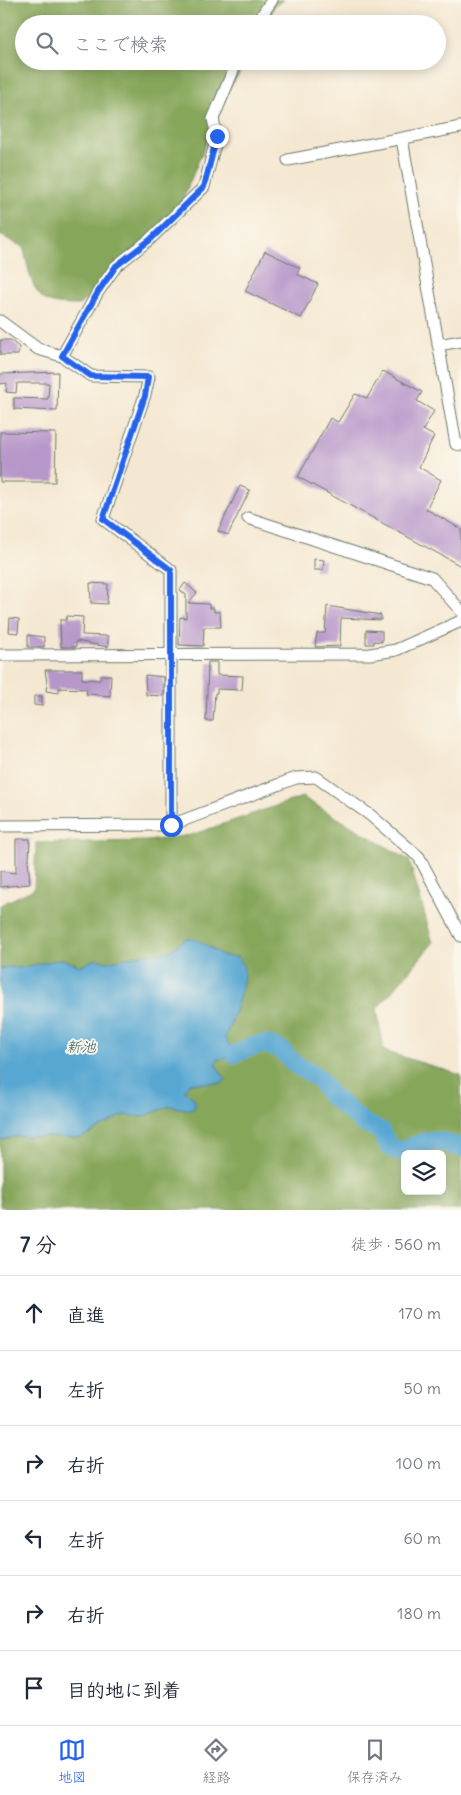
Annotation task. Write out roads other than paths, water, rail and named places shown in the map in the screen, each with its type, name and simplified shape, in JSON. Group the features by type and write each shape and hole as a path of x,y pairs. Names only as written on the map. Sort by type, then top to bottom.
{"street":[{"path":"262,15 272,0"},
{"path":"62,356 98,292 116,266 150,240 204,187 217,136 213,119 233,70"},
{"path":"288,160 461,127"},
{"path":"402,139 456,444 461,445"},
{"path":"0,321 38,349 62,356 91,376 148,377 145,396 103,519 171,570 171,825"},
{"path":"438,345 461,341"},
{"path":"248,518 432,578 461,611"},
{"path":"0,655 370,654 396,650 461,621"},
{"path":"0,826 171,825 296,778 316,776 370,815 419,857 461,936"}],"water":[{"name":"新池","path":"186,938 198,940 223,956 238,957 244,968 243,983 225,1038 232,1049 258,1040 259,1050 242,1057 219,1059 215,1064 226,1080 222,1083 190,1083 184,1091 195,1099 195,1107 191,1110 169,1106 143,1117 124,1115 81,1138 17,1136 0,1140 0,969 8,967 19,968 62,959 81,966 95,959 107,962 170,951"}],"waterway":[{"name":"新池","path":"235,1054 252,1046 265,1044 280,1049 296,1065 317,1077 330,1095 355,1116 365,1124 380,1130 388,1145 398,1151 429,1141 443,1142 461,1148"}]}
